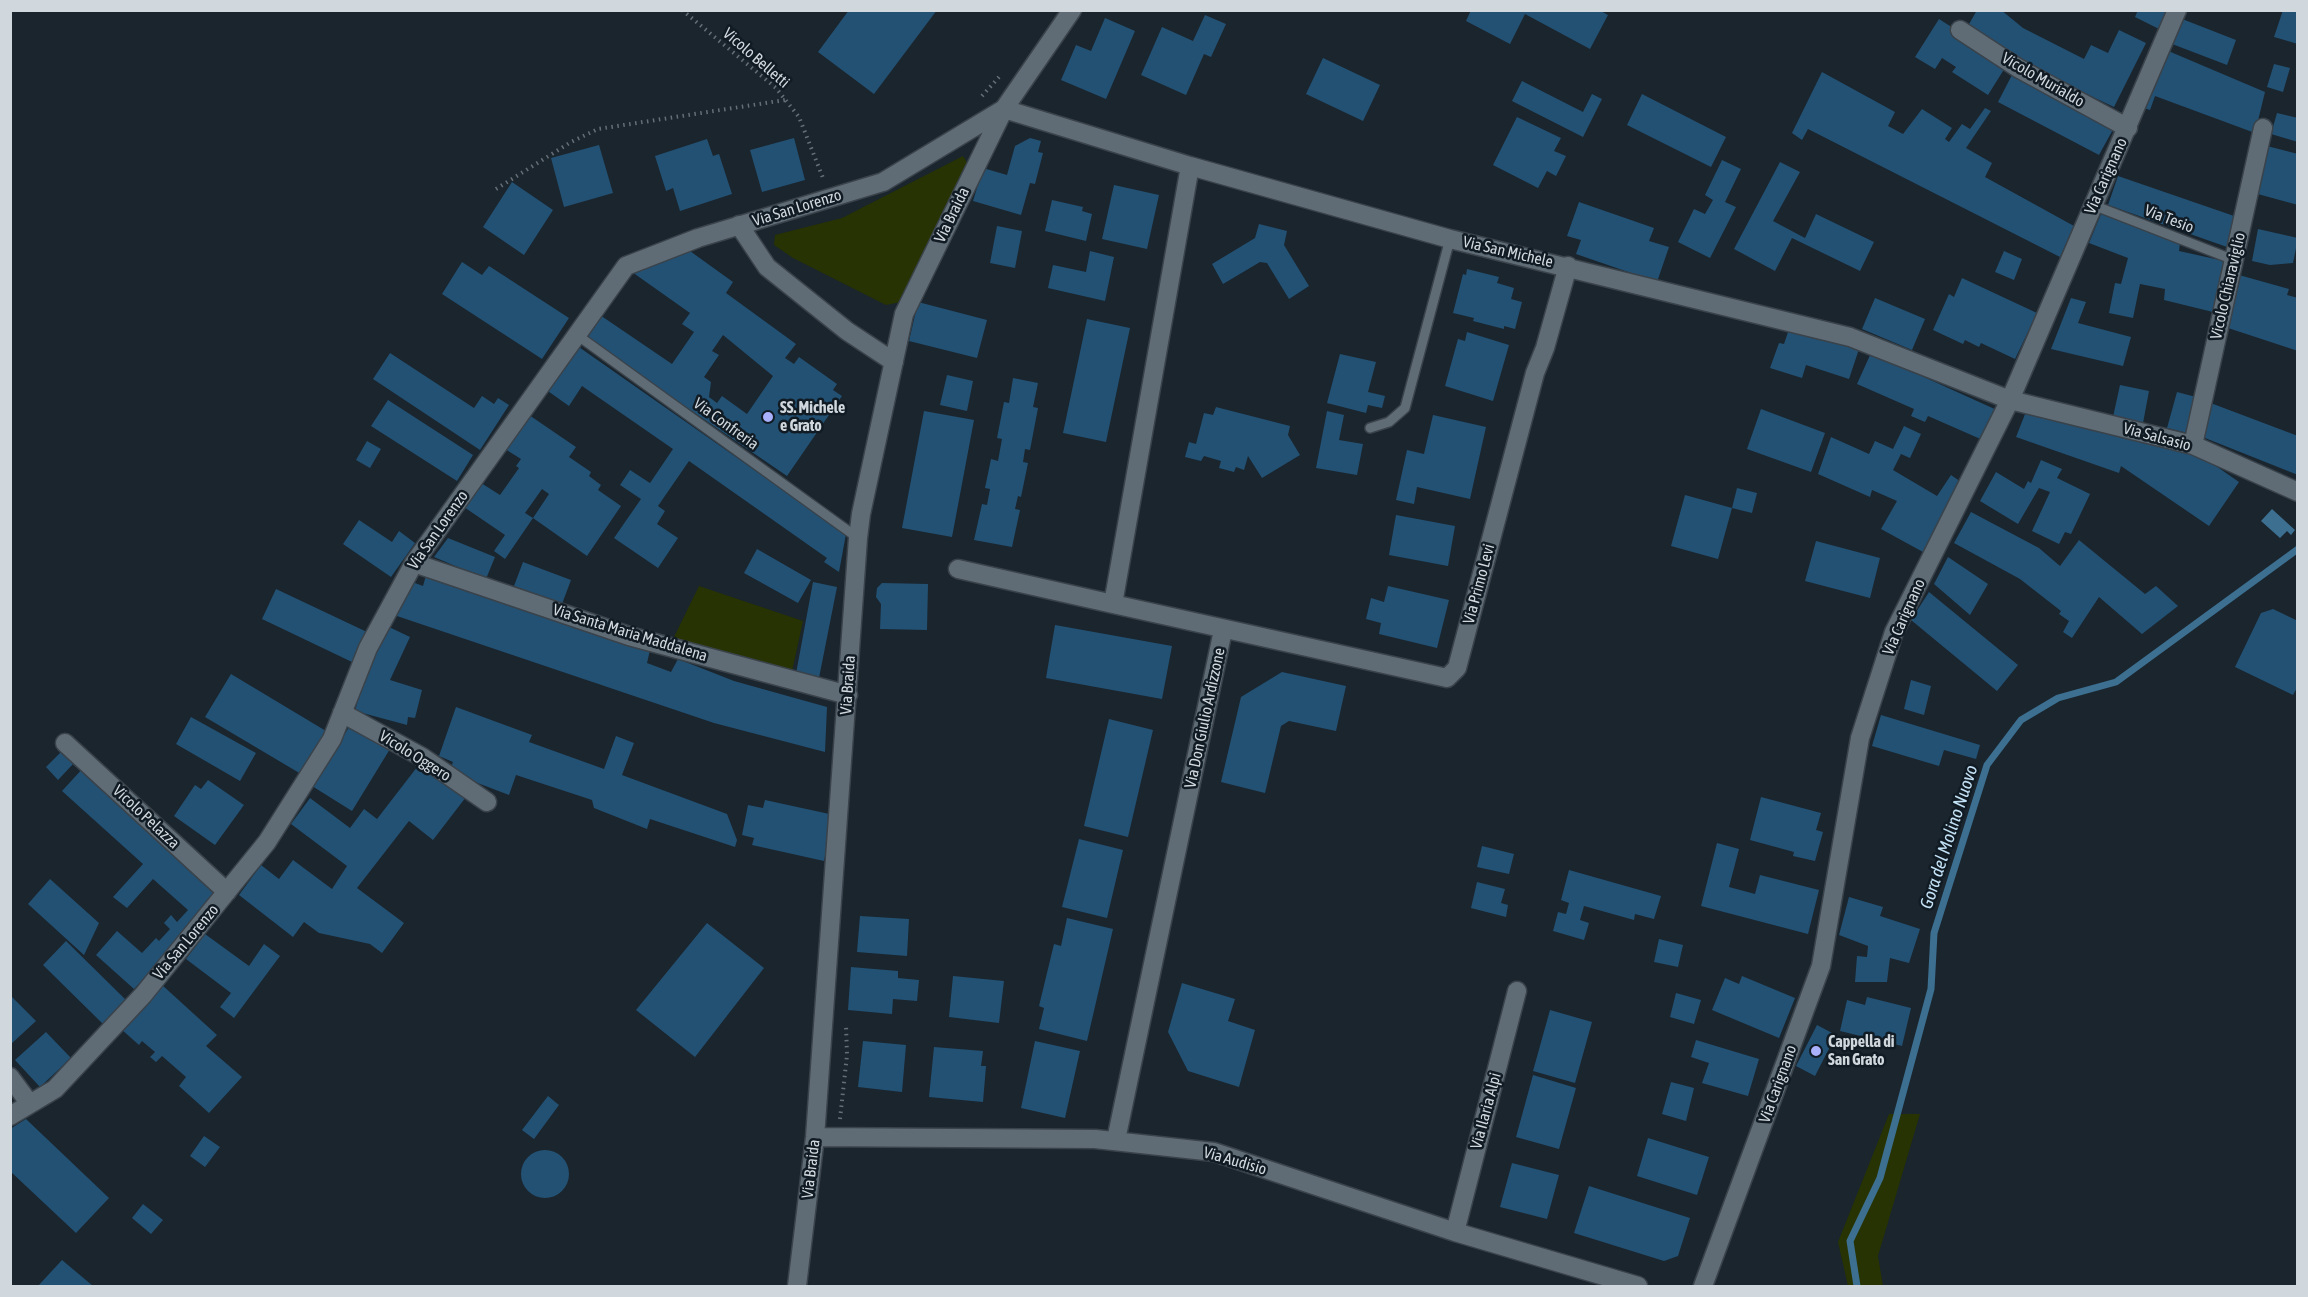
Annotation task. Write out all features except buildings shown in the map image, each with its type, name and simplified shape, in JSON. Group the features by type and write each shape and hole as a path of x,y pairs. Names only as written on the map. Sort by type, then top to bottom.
{"street":[{"name":"Via Braida","path":"797,1287 815,1137 858,538 861,514 904,314 1004,109 1072,10"},
{"name":"Via Carignano","path":"1703,1287 1821,966 1860,738 1894,632 2010,400 2177,10"},
{"name":"Vicolo Murialdo","path":"1960,30 2018,68 2128,128"},
{"name":"Via San Michele","path":"1004,109 1191,166 1450,239 1568,266 1850,337 2010,400"},
{"name":"Via San Lorenzo","path":"10,1116 55,1089 143,995 267,842 332,739 368,648 414,563 626,266 698,238 883,182 1004,109"},
{"name":"Vicolo Chiaraviglio","path":"2193,445 2263,128"},
{"path":"1113,604 1191,166"},
{"path":"738,225 767,267 848,331 894,362"},
{"name":"Via Primo Levi","path":"1223,630 1447,678 1457,668 1535,373 1545,348 1568,266"},
{"name":"Via Salsasio","path":"2010,400 2193,445 2298,492"},
{"name":"Via Santa Maria Maddalena","path":"414,563 630,636 848,695"},
{"name":"Via Don Giulio Ardizzone","path":"957,569 1223,630 1116,1140"},
{"name":"Vicolo Oggero","path":"342,713 422,757 487,802"},
{"name":"Vicolo Pelazza","path":"65,742 227,892"},
{"name":"Via Ilaria Alpi","path":"1455,1232 1517,991"},
{"path":"10,1077 30,1104"},
{"name":"Via Audisio","path":"815,1137 1116,1140 1214,1152 1455,1232 1638,1287"}],"lane":[{"name":"Via Tesio","path":"2093,205 2234,260"},
{"path":"1370,428 1389,422 1405,408 1450,239"},
{"name":"Via Confreria","path":"577,335 858,538"}],"path":[{"name":"Vicolo Belletti","path":"682,10 776,88 799,117 831,197"},
{"path":"980,100 1001,74"},
{"path":"496,189 571,142 598,129 785,100"}],"green space":[{"path":"963,156 970,167 901,302 886,305 793,258 774,245 775,235 842,218"},
{"path":"699,586 803,621 791,676 672,641"},
{"path":"1889,1114 1920,1114 1878,1256 1883,1286 1848,1286 1838,1242"}],"water":[{"path":"2272,509 2295,530 2291,535 2287,531 2280,538 2261,521"}],"waterway":[{"name":"Gora del Molino Nuovo","path":"1857,1286 1850,1241 1880,1178 1931,989 1934,933 1987,765 2021,720 2058,698 2116,682 2298,549"}],"place":[{"name":"SS. Michele e Grato","path":"768,417"},
{"name":"Cappella di San Grato","path":"1816,1051"}]}
